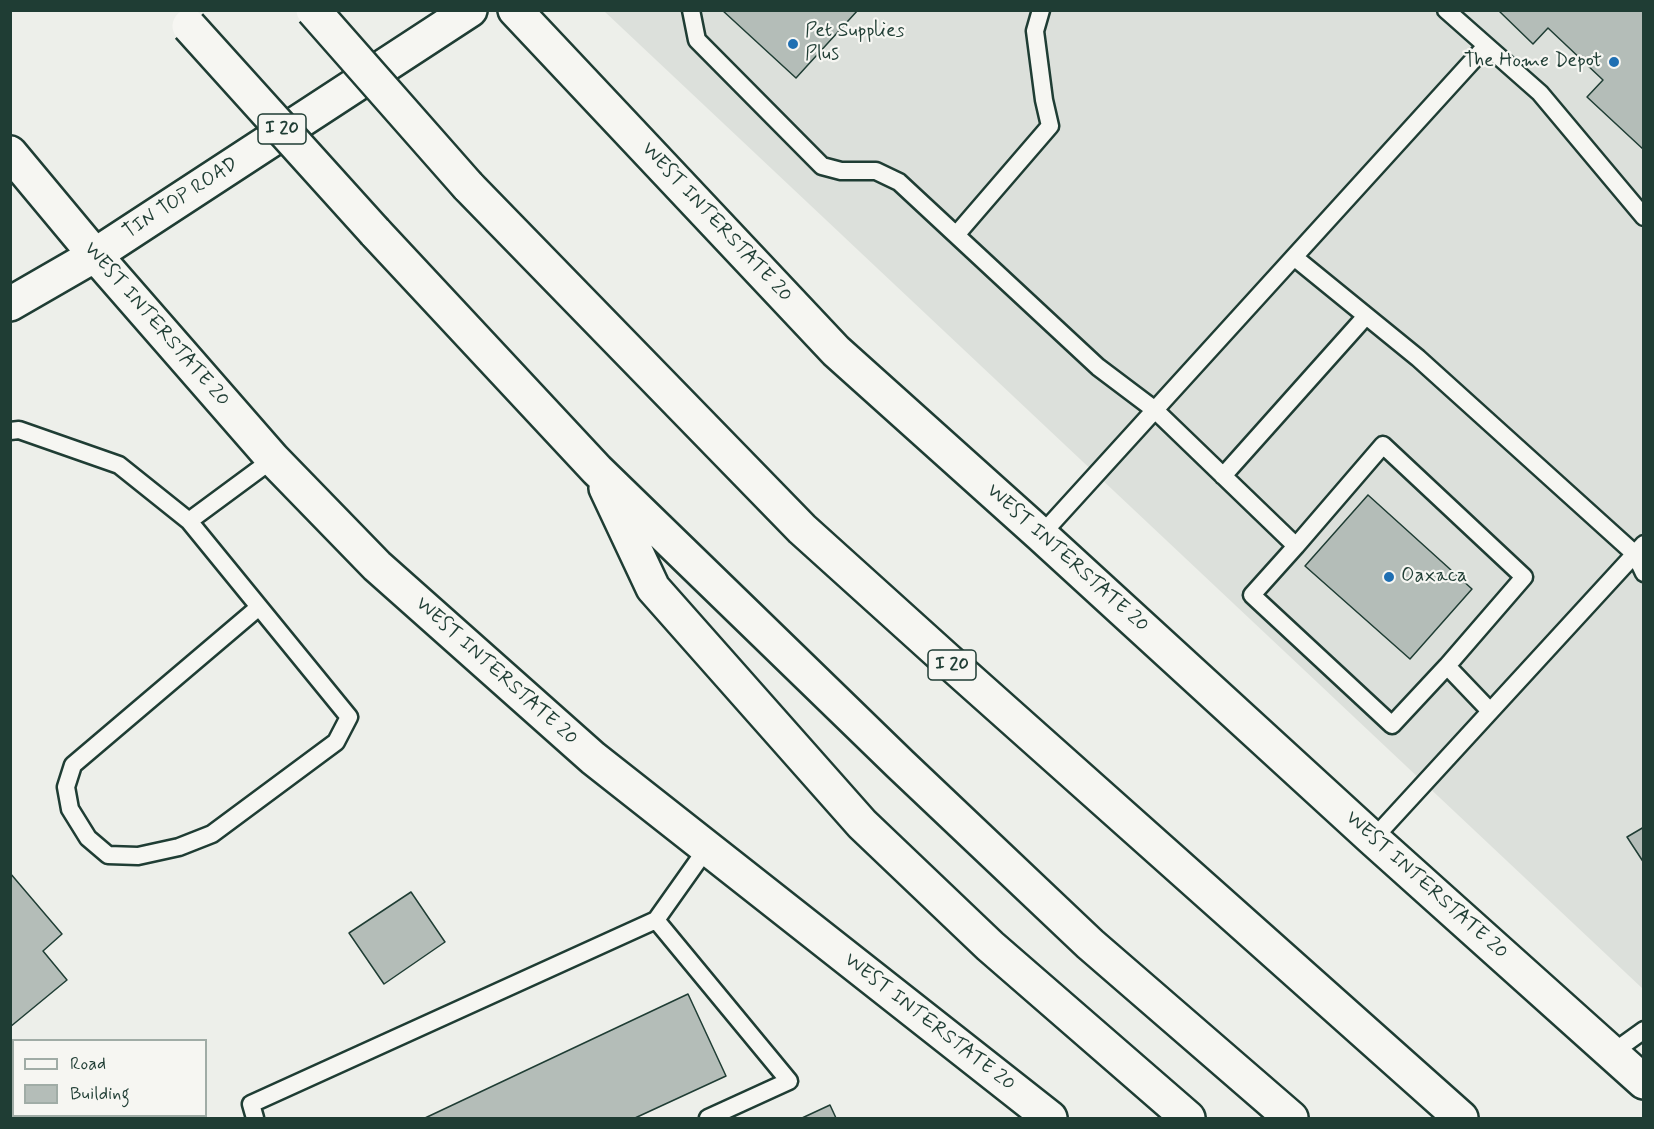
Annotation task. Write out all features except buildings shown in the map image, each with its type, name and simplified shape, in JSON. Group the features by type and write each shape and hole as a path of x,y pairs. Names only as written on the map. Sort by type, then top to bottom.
{"main road":[{"name":"I 20","path":"313,10 468,186 802,529 1461,1119"},
{"name":"TIN TOP ROAD","path":"10,304 95,255 470,10"},
{"name":"WEST INTERSTATE 20","path":"515,10 836,351 1644,1082"},
{"name":"I 20","path":"182,18 375,232 597,470 900,764 1082,936 1291,1119"},
{"name":"WEST INTERSTATE 20","path":"10,153 95,255 273,459 377,566 593,758 1050,1119"},
{"path":"597,470 653,588 862,824 990,946 1188,1119"}],"lane":[{"path":"691,10 697,40 822,166 841,171 876,171 899,182 1098,367 1155,410 1296,546"},
{"path":"956,235 1050,126 1044,100 1035,31 1041,10"},
{"path":"1446,10 1540,93 1644,217"},
{"path":"1041,535 1486,46"},
{"path":"1294,257 1418,358 1639,549 1644,573"},
{"path":"1223,476 1366,316"},
{"path":"10,431 19,430 119,465 189,521 349,717 336,742 212,834 179,847 138,856 108,855 88,838 70,809 66,787 73,765 259,608"},
{"path":"1383,445 1524,577 1447,666 1392,725 1252,595 1383,445"},
{"path":"189,521 273,459"},
{"path":"1373,839 1639,549"},
{"path":"1447,666 1490,711"},
{"path":"255,1119 251,1104 656,920 707,848"},
{"path":"656,920 789,1081 708,1119"},
{"path":"1611,1053 1644,1030"}],"shaded area":[{"path":"604,11 1643,11 1643,989"}],"place":[{"name":"Pet Supplies Plus","path":"793,44"},
{"name":"The Home Depot","path":"1614,62"},
{"name":"Oaxaca","path":"1389,577"}]}
